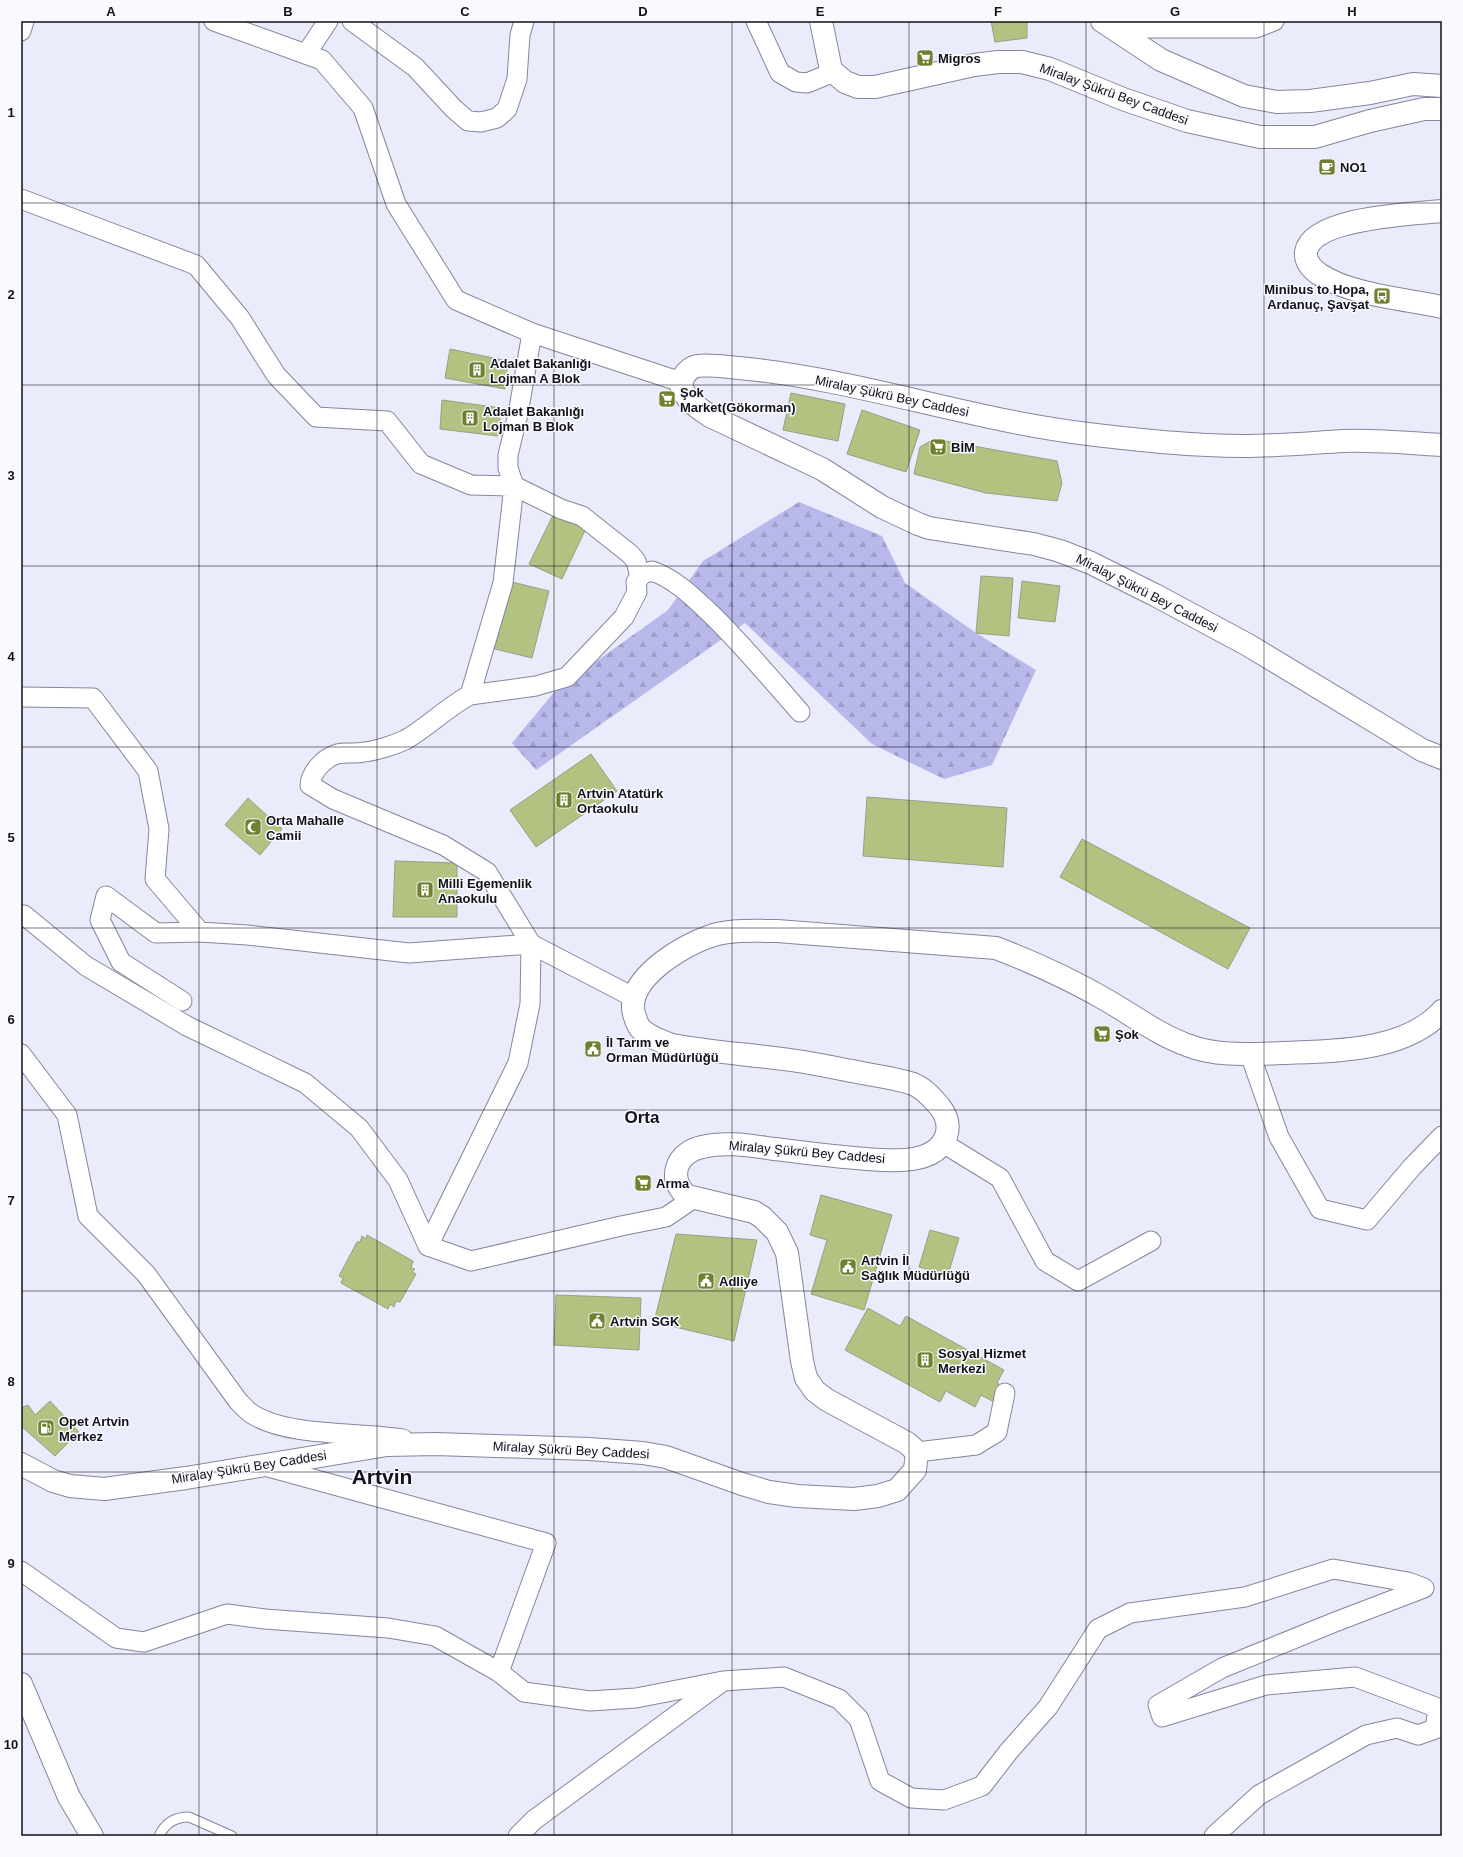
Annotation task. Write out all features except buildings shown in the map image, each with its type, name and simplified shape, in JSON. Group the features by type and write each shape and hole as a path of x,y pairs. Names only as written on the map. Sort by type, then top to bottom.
{"main road":[{"path":"1107,24 1162,60 1244,96 1264,100 1277,102 1310,101 1370,93 1413,84 1442,86"},
{"path":"822,25 831,70 834,72"},
{"name":"Miralay Şükrü Bey Caddesi","path":"834,72 845,82 858,88 875,87 974,65 998,62 1022,62 1050,69 1123,99 1187,121 1260,137 1315,137 1370,121 1424,109 1442,109"},
{"path":"1442,211 1380,216 1332,229 1313,239 1307,246 1306,256 1312,269 1346,287 1442,307"},
{"name":"Miralay Şükrü Bey Caddesi","path":"1442,444 1345,441 1245,446 1173,443 1035,426 913,399 780,373 697,366 688,371 681,382 685,395 698,408 710,416 822,469 863,496 902,517 929,528 1034,544 1060,551 1091,563 1154,594 1248,645 1422,750 1442,758"},
{"path":"944,1143 948,1124 943,1111 932,1098 915,1085 804,1062 672,1045 641,1030 636,1021 633,1010 633,997 644,979 658,966 689,944 710,936 755,931 777,931 851,938 959,944 996,948 1081,986 1186,1045 1205,1051 1250,1054 1327,1051 1366,1047 1386,1042 1420,1029 1433,1020 1442,1011"},
{"name":"Miralay Şükrü Bey Caddesi","path":"21,1464 53,1481 70,1486 104,1489 186,1478 387,1445 436,1444 589,1448 643,1452 666,1456 742,1484 769,1492 797,1496 847,1499 878,1496 897,1490 915,1470 917,1452 908,1442 827,1400 815,1391 806,1378 797,1331 787,1253 777,1232 762,1217 754,1212 687,1196 679,1189 675,1178 677,1167 682,1157 690,1151 714,1145 749,1146 885,1160 921,1157 934,1152 944,1143"},
{"path":"21,1684 69,1797 92,1836"}],"street":[{"path":"21,31 24,21"},
{"path":"214,21 322,60 363,108 396,204 456,300 532,333 681,382"},
{"path":"306,54 328,21"},
{"path":"352,21 415,67 454,109 468,121 481,122 497,118 507,109 517,79 520,35 524,21"},
{"path":"756,21 780,73 796,82 807,83 834,72"},
{"path":"1107,24 1256,28 1274,21"},
{"path":"21,199 196,265 240,318 276,375 316,418 387,421 421,464 471,485 514,486 561,509 582,516 630,554 636,561 640,577"},
{"path":"470,695 503,583 514,486 508,468 508,455 518,414 532,333"},
{"path":"633,997 531,944 487,872 443,845 333,799 310,785 310,778 320,764 336,754 366,752 404,740 430,724 462,699 470,695 536,686 567,677 624,617 637,592 636,582 642,574 652,570 660,573 687,591 732,635 800,712"},
{"path":"21,696 93,698 148,771 159,829 155,879 200,932"},
{"path":"182,1001 121,962 100,920 106,896 156,933 200,932 247,935 409,952 531,944"},
{"path":"24,915 86,966 187,1026 305,1083 359,1128 394,1174 428,1246 471,1261 666,1217 694,1198"},
{"path":"428,1246 518,1063 530,1004 531,944"},
{"path":"21,1054 67,1115 88,1216 146,1274 238,1401 252,1414 277,1424 296,1429 383,1436 436,1444"},
{"path":"1250,1054 1279,1137 1320,1209 1367,1220 1412,1167 1442,1136"},
{"path":"944,1143 1000,1178 1045,1261 1078,1281 1151,1241"},
{"path":"917,1452 976,1445 996,1432 1005,1393"},
{"path":"263,1465 546,1543 499,1672"},
{"path":"21,1571 116,1638 144,1642 227,1614 265,1619 388,1628 434,1636 499,1672 524,1692 590,1701 636,1698 724,1681 784,1677 839,1699 859,1719 880,1781 910,1798 944,1800 982,1786 1009,1751 1048,1707 1098,1629 1130,1613 1245,1597 1333,1569 1408,1582 1424,1588 1222,1668 1158,1705 1162,1717 1266,1685 1355,1677 1438,1708 1435,1729 1418,1735 1397,1728 1366,1734 1259,1795 1214,1836"},
{"path":"518,1836 534,1820 724,1681"}],"lane":[{"path":"159,1836 162,1829 170,1821 190,1817 232,1836"}],"green space":[{"path":"799,502 882,536 905,583 976,633 1036,670 992,765 944,779 872,744 745,623 536,770 512,743 555,691 668,610 703,561"}],"place":[{"name":"Migros","path":"925,58"},
{"name":"NO1","path":"1327,167"},
{"name":"Minibus to Hopa, Ardanuç, Şavşat","path":"1382,296"},
{"name":"Adalet Bakanlığı Lojman A Blok","path":"477,370"},
{"name":"Şok Market(Gökorman)","path":"667,399"},
{"name":"Adalet Bakanlığı Lojman B Blok","path":"470,418"},
{"name":"BİM","path":"938,447"},
{"name":"Artvin Atatürk Ortaokulu","path":"564,800"},
{"name":"Orta Mahalle Camii","path":"253,827"},
{"name":"Milli Egemenlik Anaokulu","path":"425,890"},
{"name":"Şok","path":"1102,1034"},
{"name":"İl Tarım ve Orman Müdürlüğü","path":"593,1049"},
{"name":"Arma","path":"643,1183"},
{"name":"Artvin İl Sağlık Müdürlüğü","path":"848,1267"},
{"name":"Adliye","path":"706,1281"},
{"name":"Artvin SGK","path":"597,1321"},
{"name":"Sosyal Hizmet Merkezi","path":"925,1360"},
{"name":"Opet Artvin Merkez","path":"46,1428"}],"district":[{"name":"Orta","path":"642,1117"},
{"name":"Artvin","path":"382,1476"}]}
